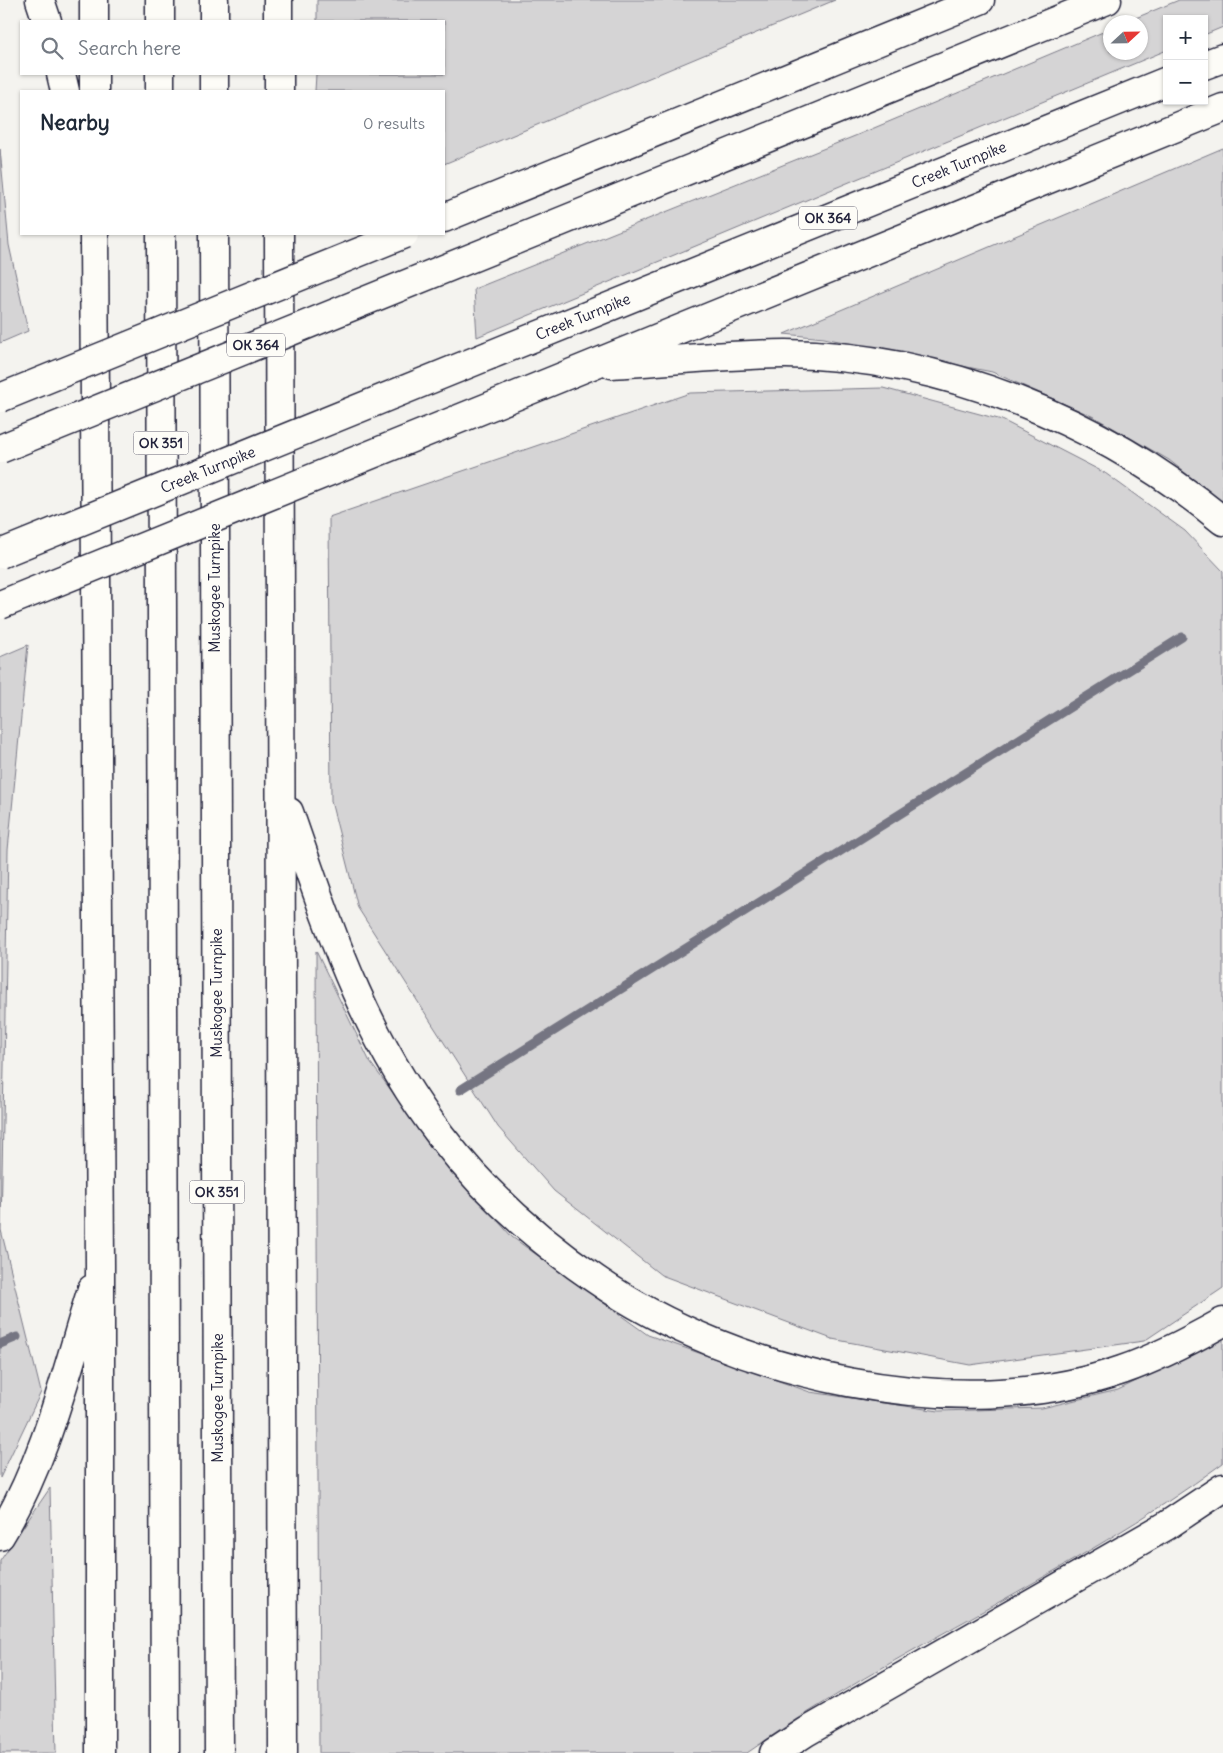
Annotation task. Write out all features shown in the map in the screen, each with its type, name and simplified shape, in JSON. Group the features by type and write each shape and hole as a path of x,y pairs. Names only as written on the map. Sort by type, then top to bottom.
{"highway":[{"path":"40,0 47,20"},
{"path":"94,0 94,20"},
{"path":"160,0 160,20"},
{"path":"214,0 214,20"},
{"path":"278,0 278,20"},
{"name":"OK 364","path":"0,449 1107,0"},
{"path":"445,218 970,2"},
{"path":"1208,64 1223,58"},
{"path":"61,75 65,90"},
{"path":"94,75 94,90"},
{"path":"160,75 160,90"},
{"path":"214,75 214,90"},
{"path":"279,75 279,90"},
{"name":"Creek Turnpike","path":"0,554 1163,82"},
{"path":"0,605 1223,108"},
{"path":"94,235 100,1264 100,1753"},
{"name":"OK 351","path":"161,235 165,1753"},
{"name":"Muskogee Turnpike","path":"214,235 219,1753"},
{"path":"279,235 282,792 283,1753"},
{"path":"0,398 402,235"},
{"path":"591,365 786,354 849,360 939,376 986,389 1084,429 1158,472 1223,521"},
{"path":"282,792 334,942 350,981 367,1018 410,1093 441,1137 499,1200 560,1254 597,1281 632,1302 685,1330 784,1366 860,1384 910,1391 960,1394 1001,1393 1084,1380 1121,1370 1162,1354 1223,1322"},
{"path":"0,1536 16,1510 37,1463 100,1264"},
{"path":"774,1753 806,1732 1166,1526 1223,1488"}],"shaded area":[{"path":"317,0 835,0 445,164 445,90 315,90 316,75 445,75 445,20 317,20"},
{"path":"1179,0 1223,0 1223,27 1208,33 1208,15 1163,15 1163,52 1148,58 1148,15 1143,15"},
{"path":"1103,32 1103,60 1143,60 477,337 474,289 855,136"},
{"path":"1223,148 1223,503 1169,460 1094,417 992,372 824,338 784,334"},
{"path":"0,149 9,245 28,331 0,343"},
{"path":"883,388 1002,420 1105,473 1185,531 1223,571 1223,1288 1144,1341 970,1365 832,1339 661,1275 554,1191 498,1127 358,908 331,801 329,517 690,393"},
{"path":"28,645 8,850 1,1230 41,1392 0,1478 0,657"},
{"path":"316,951 370,1062 437,1152 512,1237 648,1335 810,1392 939,1411 1042,1408 1118,1390 1223,1338 1223,1463 1166,1503 1107,1540 864,1678 805,1714 747,1753 319,1753"},
{"path":"50,1488 56,1753 0,1753 0,1561"}],"waterway":[{"path":"460,1090 1182,637"},
{"path":"0,1344 17,1337"}]}
